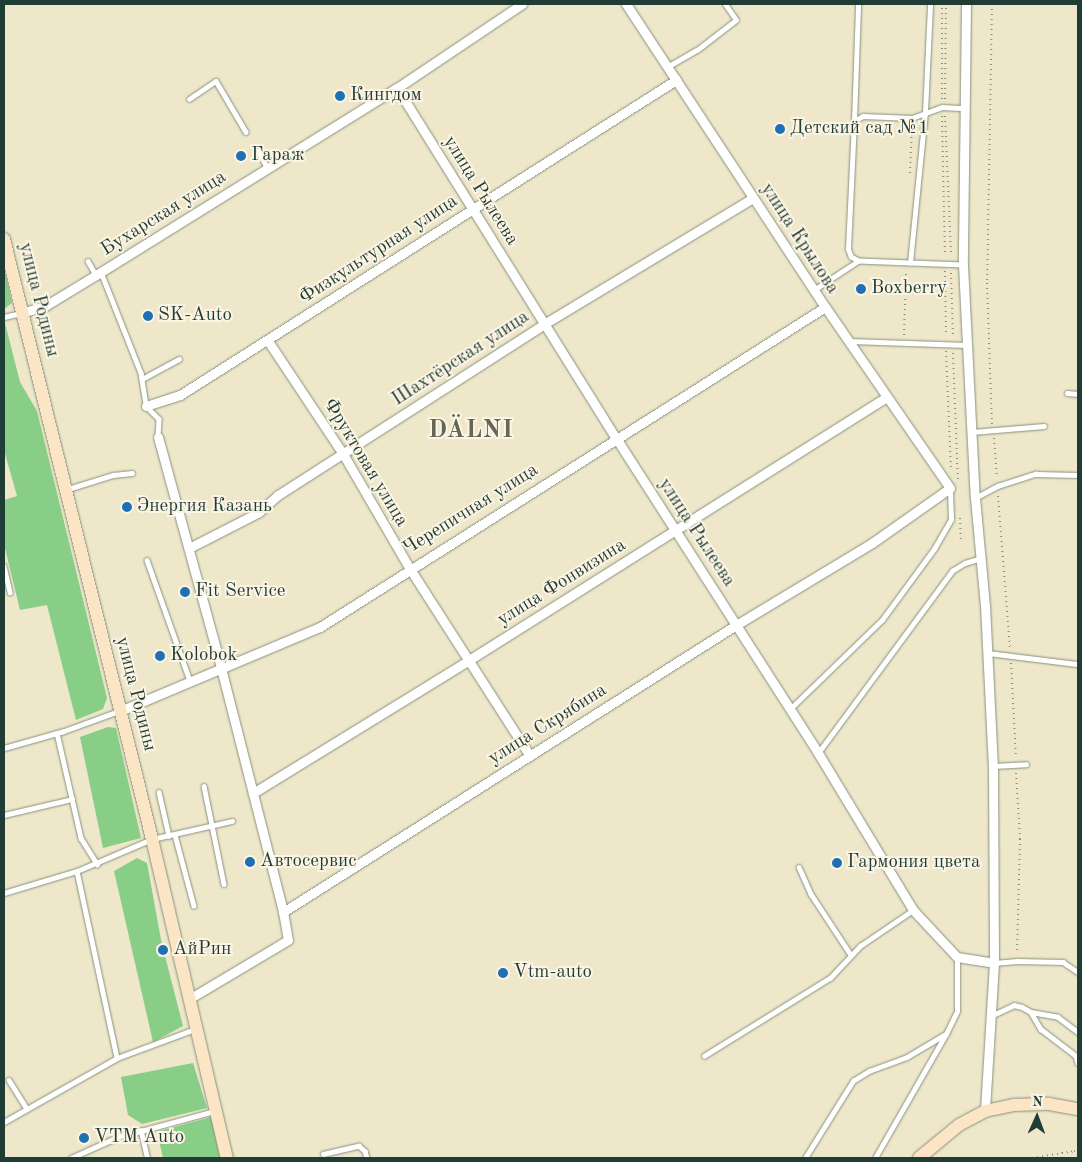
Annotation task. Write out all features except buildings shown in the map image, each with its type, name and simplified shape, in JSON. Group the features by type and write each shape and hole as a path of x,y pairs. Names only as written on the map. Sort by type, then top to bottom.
{"street":[{"name":"Бухарская улица","path":"21,313 45,306 396,88 522,4"},
{"name":"улица Крылова","path":"626,4 825,307 950,488"},
{"path":"968,4 964,108 964,265 975,498 988,653 993,766 993,1015 985,1111"},
{"name":"Физкультурная улица","path":"146,406 180,395 676,80"},
{"name":"улица Рылеева","path":"396,88 675,531 818,753 913,910 957,957"},
{"name":"Шахтёрская улица","path":"188,548 259,512 278,495 544,324 753,198"},
{"name":"улица Родины","path":"4,238 152,839 227,1158"},
{"name":"Черепичная улица","path":"120,711 320,627 825,307"},
{"name":"Фруктовая улица","path":"268,340 343,454 410,569 530,756"},
{"name":"улица Фонвизина","path":"253,793 469,660 886,397"},
{"path":"158,437 221,668 283,912 288,940 189,999"},
{"name":"улица Скрябина","path":"283,912 736,625 872,543 950,488"},
{"path":"957,957 994,963"},
{"path":"919,1158 959,1125 985,1111 1014,1105 1050,1104 1078,1109"}],"lane":[{"path":"667,67 697,50 736,20 725,4"},
{"path":"858,4 848,249 851,257 858,262 964,265"},
{"path":"910,264 926,112 930,4"},
{"path":"189,99 216,81 246,132"},
{"path":"854,121 863,116 912,118 942,107 964,108"},
{"path":"258,151 268,168"},
{"path":"88,261 98,273 142,379 146,406 159,419 158,437"},
{"path":"814,290 858,262"},
{"path":"4,317 21,313"},
{"path":"848,341 967,345"},
{"path":"142,379 180,359"},
{"path":"1067,393 1078,394"},
{"path":"972,432 1044,426"},
{"path":"65,490 113,475 132,473"},
{"path":"975,498 998,486 1036,474 1078,475"},
{"path":"789,709 882,620 934,549 951,519 950,488"},
{"path":"818,753 952,571 965,563 981,558"},
{"path":"147,560 190,681"},
{"path":"4,566 10,592"},
{"path":"988,653 1078,664"},
{"path":"4,748 57,733 120,711"},
{"path":"57,733 81,838 97,864"},
{"path":"993,766 1026,764"},
{"path":"204,786 212,815 212,826 224,884"},
{"path":"159,792 168,836"},
{"path":"4,816 72,799"},
{"path":"4,893 78,871 152,839 232,821"},
{"path":"175,835 194,906"},
{"path":"799,867 812,894 851,956"},
{"path":"78,871 117,1058"},
{"path":"704,1056 830,978 860,946 913,910"},
{"path":"875,1158 946,1034 957,1011 957,957"},
{"path":"994,963 1017,961 1063,962 1078,972"},
{"path":"993,1015 1014,1005 1031,1012 1058,1017 1078,1032"},
{"path":"1031,1012 1041,1029 1078,1055 1078,1063"},
{"path":"4,1122 117,1058 196,1028"},
{"path":"805,1158 853,1081 869,1071 907,1057 946,1034"},
{"path":"9,1080 28,1109"},
{"path":"71,1158 120,1136 216,1111"},
{"path":"141,1131 147,1158"},
{"path":"323,1154 359,1146 363,1148 367,1158"}],"path":[{"path":"1032,1158 1074,1151 1078,1153"}],"green space":[{"path":"4,267 12,303 4,309"},
{"path":"5,323 20,382 37,411 107,698 103,709 76,720 47,605 20,610 4,544 4,500 17,496 4,450"},
{"path":"108,727 116,728 141,838 103,848 80,737"},
{"path":"137,858 147,863 162,945 156,946 159,957 165,956 183,1026 153,1042 114,871"},
{"path":"193,1063 207,1108 142,1124 128,1115 121,1077"},
{"path":"211,1117 220,1158 163,1158 157,1132"}],"place":[{"name":"Кингдом","path":"340,96"},
{"name":"Детский сад №1","path":"780,129"},
{"name":"Гараж","path":"241,156"},
{"name":"Boxberry","path":"861,289"},
{"name":"SK-Auto","path":"148,316"},
{"name":"Энергия Казань","path":"127,507"},
{"name":"Fit Service","path":"185,592"},
{"name":"Kolobok","path":"160,656"},
{"name":"Автосервис","path":"250,862"},
{"name":"Гармония цвета","path":"837,863"},
{"name":"АйРин","path":"163,950"},
{"name":"Vtm-auto","path":"503,973"},
{"name":"VTM Auto","path":"84,1138"}],"district":[{"name":"DÄLNI","path":"471,432"}]}
